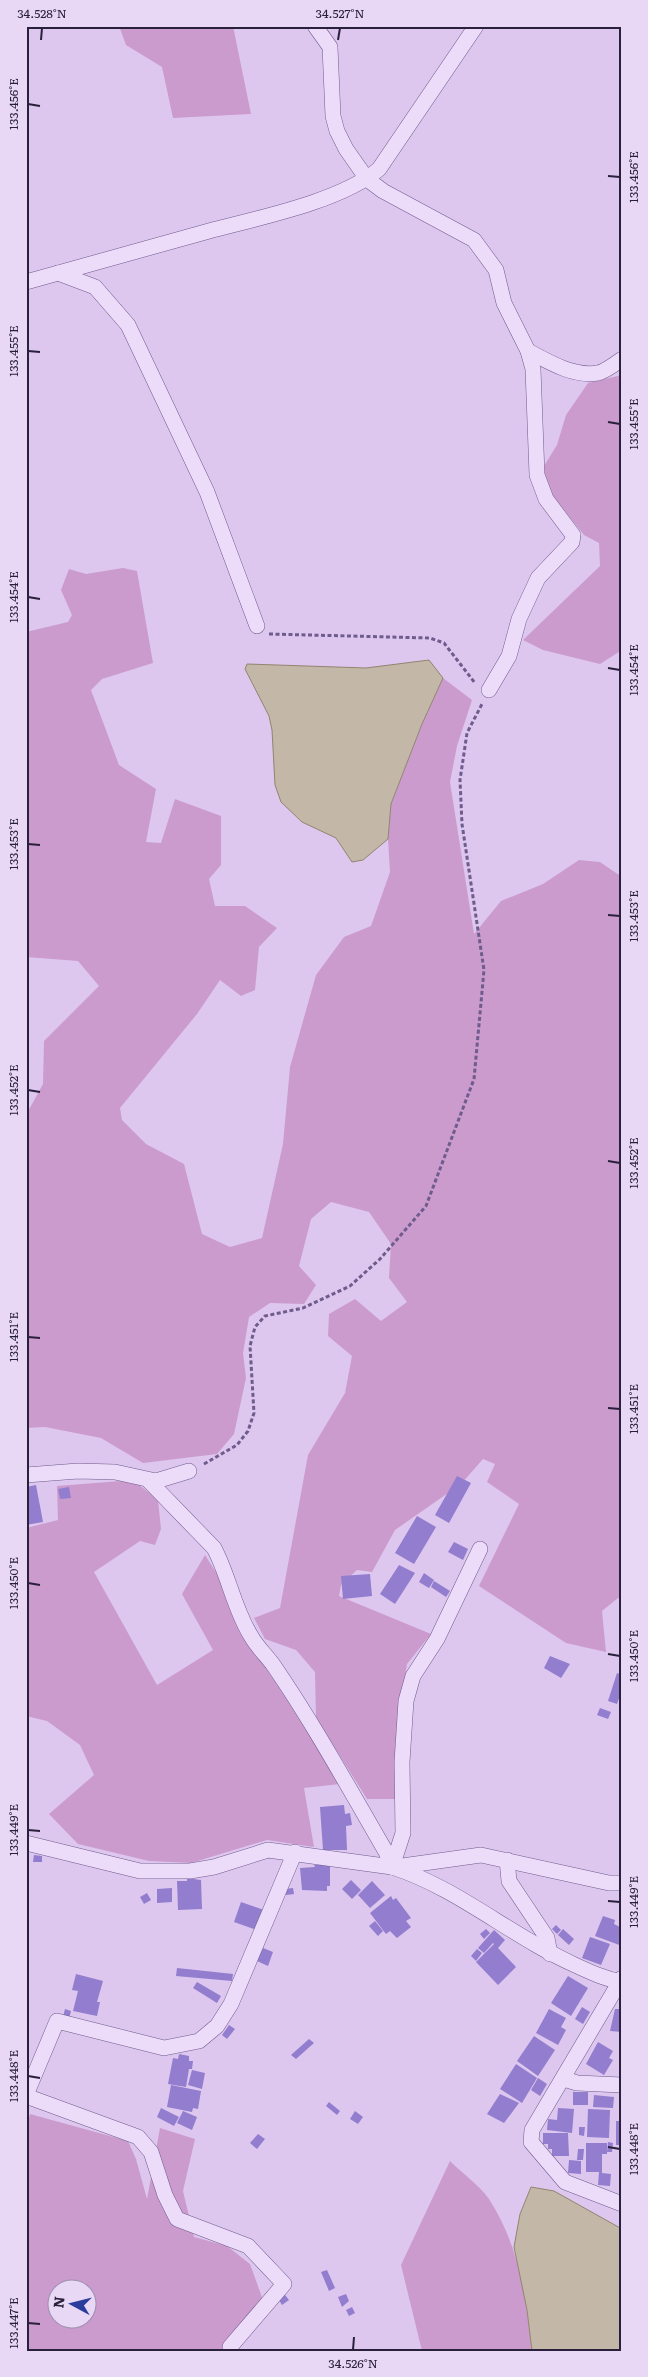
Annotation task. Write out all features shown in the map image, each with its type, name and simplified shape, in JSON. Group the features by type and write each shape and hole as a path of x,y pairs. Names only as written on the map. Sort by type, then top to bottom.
{"street":[{"path":"315,26 330,47 333,116 337,131 346,150 367,179 383,191 474,240 496,270 504,303 528,350 533,369 537,475 546,499 573,535 572,542 538,578 519,619 509,656 489,690"},
{"path":"26,282 278,213 353,187 379,169 476,26"},
{"path":"58,273 95,287 128,325 207,492 257,626"},
{"path":"528,350 560,367 581,373 599,373 622,360"},
{"path":"26,1475 78,1471 115,1472 156,1481 189,1471"},
{"path":"148,1480 214,1548 233,1600 251,1636 273,1666 331,1756 386,1852 392,1867"},
{"path":"392,1867 403,1833 402,1762 406,1700 413,1676 437,1639 480,1549"},
{"path":"26,1843 140,1871 190,1872 214,1867 268,1850 295,1852 392,1867 440,1888 550,1954 605,1979 621,1980 532,2130 531,2142 565,2182 622,2204"},
{"path":"230,2347 284,2284 248,2246 177,2219 165,2195 151,2152 138,2137 26,2096 57,2021 164,2048 199,2041 217,2026 231,2004 295,1852"},
{"path":"392,1867 468,1855 507,1860 610,1883 622,1883"},
{"path":"507,1860 509,1881 547,1938 550,1954"},
{"path":"564,2079 577,2083 622,2085"}],"path":[{"path":"189,1471 217,1458 237,1445 248,1431 254,1413 250,1346 255,1327 260,1321 265,1316 303,1308 350,1286 380,1259 426,1206 474,1079 484,970 462,824 460,780 467,733 489,690 476,683 444,643 430,638 272,635 257,626"}],"shaded area":[{"path":"119,26 233,26 251,114 173,118 162,67 126,45"},
{"path":"622,375 622,650 600,664 543,650 523,640 600,566 599,543 584,535 553,496 540,488 541,471 557,445 566,415 588,383"},
{"path":"123,568 137,571 153,663 102,679 91,690 119,765 156,789 146,842 161,843 175,799 221,816 221,865 209,879 215,906 245,906 277,928 259,947 255,990 241,996 220,980 197,1014 120,1108 122,1120 146,1144 184,1164 202,1234 230,1247 262,1238 283,1144 290,1067 316,975 344,937 371,926 390,872 388,839 391,804 422,724 443,678 472,700 457,746 450,782 474,934 501,901 543,884 579,860 600,862 622,877 622,1599 618,1598 602,1611 606,1652 566,1643 479,1586 519,1504 487,1482 495,1464 483,1459 461,1484 395,1530 372,1572 357,1570 341,1585 339,1596 431,1634 407,1664 398,1724 396,1799 367,1799 316,1718 315,1672 296,1650 265,1639 254,1618 280,1608 308,1455 345,1393 352,1356 328,1336 329,1314 355,1299 381,1321 407,1302 389,1278 391,1244 369,1212 331,1202 311,1219 299,1266 316,1285 304,1304 270,1303 249,1317 243,1353 246,1378 234,1434 217,1454 143,1463 101,1438 45,1427 26,1428 26,1115 43,1084 44,1041 99,986 78,961 26,957 26,632 68,622 72,615 61,590 69,569 86,574"},
{"path":"429,660 443,678 422,724 391,804 388,839 363,860 352,862 336,838 302,822 281,802 275,785 272,730 269,716 245,669 247,664 366,668"},
{"path":"133,1480 158,1500 161,1529 155,1545 140,1541 94,1572 157,1685 213,1650 182,1594 205,1555 224,1585 240,1631 309,1731 340,1784 304,1788 314,1847 267,1840 191,1863 149,1861 78,1844 49,1814 94,1775 80,1745 47,1721 26,1716 26,1528 58,1520 57,1486"},
{"path":"30,2114 128,2141 136,2159 147,2199 160,2128 195,2139 183,2191 194,2237 227,2246 250,2264 263,2300 241,2340 239,2351 26,2351 26,2128"},
{"path":"450,2161 489,2199 508,2235 520,2272 532,2351 422,2351 401,2265"},
{"path":"531,2187 554,2191 622,2229 622,2351 532,2351 527,2310 514,2247 520,2214"}],"building":[{"path":"457,1476 471,1483 449,1523 435,1515"},
{"path":"36,1485 43,1522 26,1525 26,1487"},
{"path":"69,1487 71,1498 60,1499 58,1489"},
{"path":"417,1516 436,1527 414,1564 395,1553"},
{"path":"454,1542 468,1549 463,1560 448,1552"},
{"path":"399,1565 415,1573 395,1604 380,1594"},
{"path":"424,1573 434,1580 429,1588 419,1582"},
{"path":"370,1574 372,1596 343,1599 341,1576"},
{"path":"434,1581 450,1591 446,1597 431,1587"},
{"path":"550,1656 570,1664 561,1678 544,1668"},
{"path":"617,1673 622,1675 622,1690 617,1704 608,1701"},
{"path":"600,1708 611,1712 608,1719 597,1715"},
{"path":"344,1805 345,1814 350,1813 352,1825 346,1826 347,1850 323,1850 320,1807"},
{"path":"34,1855 42,1856 42,1862 33,1862"},
{"path":"314,1865 330,1865 330,1886 327,1886 327,1891 302,1890 300,1868 315,1867"},
{"path":"187,1878 201,1880 202,1909 178,1910 177,1881 187,1881"},
{"path":"351,1880 361,1890 352,1899 342,1889"},
{"path":"372,1881 385,1895 370,1908 358,1895"},
{"path":"172,1888 172,1902 157,1903 157,1889"},
{"path":"293,1888 294,1894 286,1895 285,1889"},
{"path":"147,1893 151,1900 144,1904 140,1897"},
{"path":"391,1896 393,1900 396,1898 411,1918 406,1921 411,1927 397,1938 390,1931 386,1934 370,1913"},
{"path":"241,1902 264,1910 257,1930 234,1922"},
{"path":"603,1916 615,1920 614,1924 622,1928 622,1946 595,1936"},
{"path":"375,1921 383,1931 378,1936 369,1926"},
{"path":"556,1925 561,1930 557,1934 552,1929"},
{"path":"486,1929 490,1933 484,1939 480,1934"},
{"path":"563,1929 574,1939 569,1945 558,1935"},
{"path":"494,1930 505,1940 498,1948 516,1967 498,1985 476,1962 494,1944 484,1953 478,1948"},
{"path":"590,1937 610,1944 601,1965 582,1958"},
{"path":"263,1948 273,1952 268,1966 257,1961"},
{"path":"477,1949 482,1953 476,1961 471,1956"},
{"path":"177,1968 233,1974 232,1981 176,1976"},
{"path":"76,1974 103,1981 97,2002 100,2002 97,2016 73,2011 78,1991 72,1990"},
{"path":"568,1976 588,1988 571,2016 551,2003"},
{"path":"197,1982 221,1996 217,2003 193,1988"},
{"path":"582,2007 590,2012 583,2024 575,2019"},
{"path":"65,2009 71,2011 69,2019 63,2017"},
{"path":"549,2009 566,2018 561,2027 566,2030 558,2045 536,2033"},
{"path":"615,2009 622,2009 622,2032 610,2031"},
{"path":"229,2025 235,2029 227,2039 222,2035"},
{"path":"534,2036 555,2050 538,2076 517,2061"},
{"path":"309,2039 314,2043 296,2059 291,2055"},
{"path":"598,2042 613,2051 609,2058 613,2060 604,2075 586,2064"},
{"path":"179,2054 189,2056 189,2061 193,2061 192,2069 189,2069 186,2087 168,2084 173,2058 178,2059"},
{"path":"516,2064 537,2078 522,2103 500,2089"},
{"path":"192,2070 205,2073 202,2089 188,2085"},
{"path":"538,2078 547,2084 540,2096 531,2090"},
{"path":"171,2085 201,2091 198,2109 193,2108 192,2112 167,2107"},
{"path":"573,2092 588,2092 588,2105 573,2105"},
{"path":"500,2094 519,2103 504,2123 487,2114"},
{"path":"594,2095 614,2097 613,2108 593,2107"},
{"path":"329,2102 340,2111 337,2115 326,2106"},
{"path":"161,2108 179,2117 174,2126 157,2117"},
{"path":"558,2108 574,2109 572,2133 547,2130 548,2119 557,2120"},
{"path":"588,2109 610,2110 609,2138 587,2137"},
{"path":"183,2111 197,2117 192,2130 177,2123"},
{"path":"355,2111 363,2117 358,2124 350,2119"},
{"path":"616,2121 622,2121 622,2145 616,2145"},
{"path":"579,2127 585,2127 584,2136 579,2135"},
{"path":"543,2133 568,2133 569,2156 552,2156 552,2149 548,2149 548,2144 543,2144"},
{"path":"258,2134 265,2139 257,2149 250,2143"},
{"path":"608,2142 613,2143 612,2152 607,2152"},
{"path":"586,2143 607,2143 607,2154 602,2154 602,2173 611,2174 610,2186 598,2185 599,2172 586,2172"},
{"path":"578,2149 584,2149 583,2160 577,2160"},
{"path":"569,2160 581,2161 581,2174 568,2173"},
{"path":"327,2270 335,2288 329,2291 321,2272"},
{"path":"346,2294 349,2301 342,2307 338,2297"},
{"path":"285,2295 289,2300 282,2305 279,2300"},
{"path":"352,2307 355,2313 349,2316 346,2310"}]}
